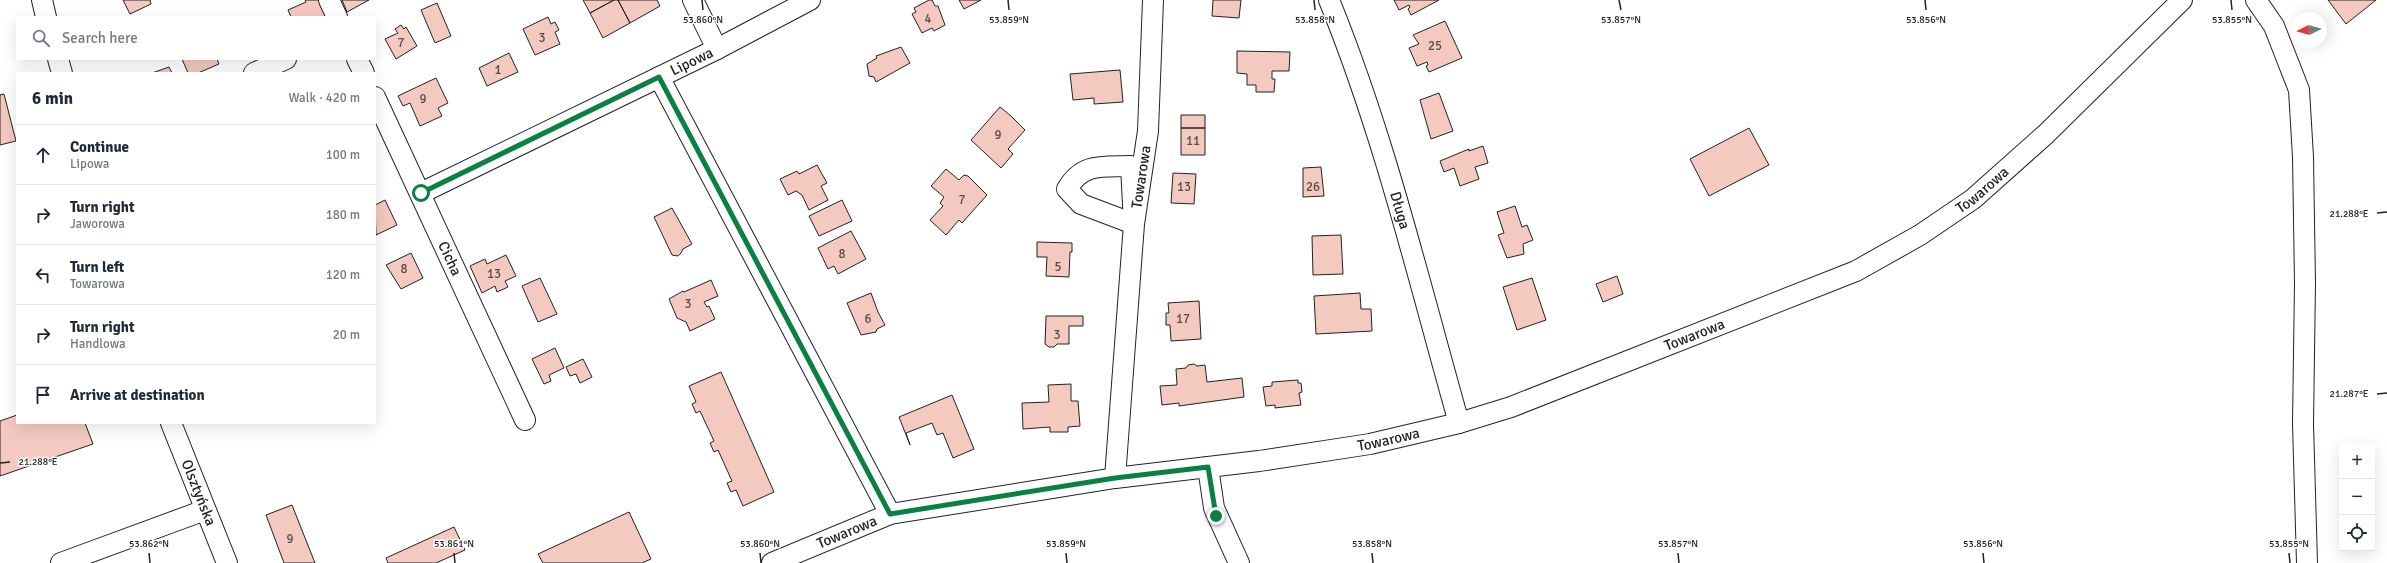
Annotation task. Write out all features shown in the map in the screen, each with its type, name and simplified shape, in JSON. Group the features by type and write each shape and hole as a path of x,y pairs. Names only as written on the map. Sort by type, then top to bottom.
{"street":[{"path":"42,0 46,16"},
{"path":"329,0 337,16"},
{"path":"693,0 717,48"},
{"name":"Lipowa","path":"421,193 659,77 810,0"},
{"name":"Towarowa","path":"1115,478 1134,224 1148,131 1153,0"},
{"name":"Długa","path":"1330,0 1350,52 1390,180 1459,423"},
{"name":"Towarowa","path":"772,563 890,514 1115,478 1208,467 1370,444 1459,423 1512,407 1856,270 1920,235 1973,199 2046,134 2182,0"},
{"path":"2256,0 2274,26 2299,90 2303,173 2305,283 2303,424 2307,563"},
{"path":"58,60 62,72"},
{"path":"256,72 284,60"},
{"path":"358,60 364,72"},
{"path":"659,77 890,514"},
{"name":"Cicha","path":"376,99 421,193 525,420"},
{"name":"Olsztyńska","path":"171,424 227,563"},
{"path":"1208,467 1214,508 1238,563"},
{"path":"61,563 205,510"}],"building":[{"path":"123,0 150,0 151,4 130,14"},
{"path":"305,0 320,0 328,16 291,16 288,10 306,2"},
{"path":"342,0 369,0 347,12"},
{"path":"583,0 614,0 590,13"},
{"path":"614,0 618,0 630,23 603,38 590,13"},
{"path":"618,0 657,0 660,6 630,23"},
{"path":"929,0 932,0 935,6 938,6 945,25 934,31 932,28 922,33 912,14 916,12 914,8"},
{"path":"959,0 981,0 964,9"},
{"path":"1213,0 1241,0 1239,18 1212,16"},
{"path":"1394,0 1439,0 1411,15 1408,9 1410,7 1409,5 1399,10"},
{"path":"2328,0 2376,0 2346,24"},
{"path":"437,3 451,36 435,43 421,10"},
{"path":"548,17 551,24 555,22 559,30 555,32 560,44 535,55 523,29"},
{"path":"1445,21 1462,58 1429,72 1426,66 1428,65 1427,62 1417,66 1409,48 1419,44 1413,35"},
{"path":"401,25 404,29 406,27 417,46 396,59 385,39 398,33 395,29"},
{"path":"901,47 910,63 876,82 874,77 869,76 867,64 877,58 876,56"},
{"path":"1237,51 1290,52 1289,71 1272,71 1272,79 1275,79 1274,92 1256,92 1256,85 1247,85 1247,74 1237,73"},
{"path":"509,53 518,72 487,86 479,68"},
{"path":"182,60 217,60 219,64 200,72 188,72"},
{"path":"169,67 172,72 155,72"},
{"path":"1120,70 1123,102 1094,104 1094,98 1073,100 1070,74"},
{"path":"436,78 448,103 438,108 442,116 420,126 410,103 403,106 398,96"},
{"path":"1439,93 1453,131 1431,139 1420,100"},
{"path":"4,94 16,141 0,145 0,95"},
{"path":"1000,107 1025,130 1008,149 1013,154 1001,168 971,140"},
{"path":"1181,115 1205,115 1205,128 1181,128"},
{"path":"1181,128 1205,128 1205,155 1181,155"},
{"path":"1749,128 1769,165 1709,196 1690,159"},
{"path":"1483,146 1488,163 1475,167 1479,179 1460,186 1454,168 1444,172 1440,161 1469,149 1469,151"},
{"path":"817,165 827,183 821,186 828,200 809,210 802,195 796,191 788,195 780,179 797,171 799,174"},
{"path":"1321,167 1324,196 1303,197 1303,168"},
{"path":"946,169 959,180 964,175 968,176 987,195 962,223 959,220 946,235 930,220 943,206 940,203 944,197 931,186"},
{"path":"1173,173 1196,174 1194,204 1171,203"},
{"path":"385,200 397,225 376,235 376,204"},
{"path":"842,200 852,221 819,236 809,216"},
{"path":"1515,206 1522,227 1527,225 1533,240 1523,244 1524,254 1507,258 1498,235 1504,233 1497,212"},
{"path":"672,208 692,244 683,249 678,256 672,255 654,217"},
{"path":"851,231 866,259 838,274 834,266 828,269 818,248"},
{"path":"1341,235 1343,274 1313,275 1312,236"},
{"path":"1037,242 1072,243 1072,252 1070,252 1069,277 1046,276 1047,257 1037,257"},
{"path":"411,253 423,278 401,289 386,265"},
{"path":"506,255 516,276 505,281 508,287 497,292 495,286 482,293 470,266 485,259 487,264"},
{"path":"1617,276 1623,294 1603,302 1596,284"},
{"path":"540,278 557,314 538,322 522,286"},
{"path":"1532,278 1546,320 1517,330 1503,287"},
{"path":"711,280 718,296 704,302 707,307 709,306 715,319 690,331 686,322 677,318 669,299 683,291 684,292"},
{"path":"871,293 878,312 885,325 877,329 876,332 861,335 847,303"},
{"path":"1360,293 1361,309 1371,309 1372,331 1316,334 1314,296"},
{"path":"1199,301 1201,339 1171,341 1170,325 1166,325 1166,313 1169,313 1168,303"},
{"path":"1046,316 1083,316 1083,326 1069,326 1069,344 1057,344 1054,347 1049,347 1045,344"},
{"path":"555,348 564,368 549,375 551,381 544,384 532,359"},
{"path":"583,359 592,377 580,383 576,374 570,376 566,367"},
{"path":"1194,364 1197,366 1205,365 1207,382 1242,378 1244,397 1179,406 1179,403 1162,405 1160,386 1177,385 1176,369 1186,368 1188,365"},
{"path":"721,372 774,492 743,506 736,490 731,492 727,483 732,481 718,450 714,452 710,443 714,441 700,411 696,413 692,404 696,402 689,386"},
{"path":"1298,380 1298,383 1301,383 1302,392 1299,393 1301,405 1275,408 1275,405 1266,406 1263,387 1272,386 1272,382"},
{"path":"1071,384 1071,401 1078,401 1080,426 1068,427 1068,432 1050,432 1050,427 1023,429 1022,403 1049,402 1048,385"},
{"path":"952,395 974,449 953,458 943,433 937,435 932,423 906,433 910,445 899,417"},
{"path":"16,415 16,424 85,424 93,444 0,476 0,421"},
{"path":"292,505 315,563 284,563 266,515"},
{"path":"629,512 651,559 642,563 543,563 538,554"},
{"path":"454,527 465,550 436,563 388,563 386,558"}],"route":[{"path":"421,193 659,77 890,514 1115,478 1208,467 1216,516"}]}
